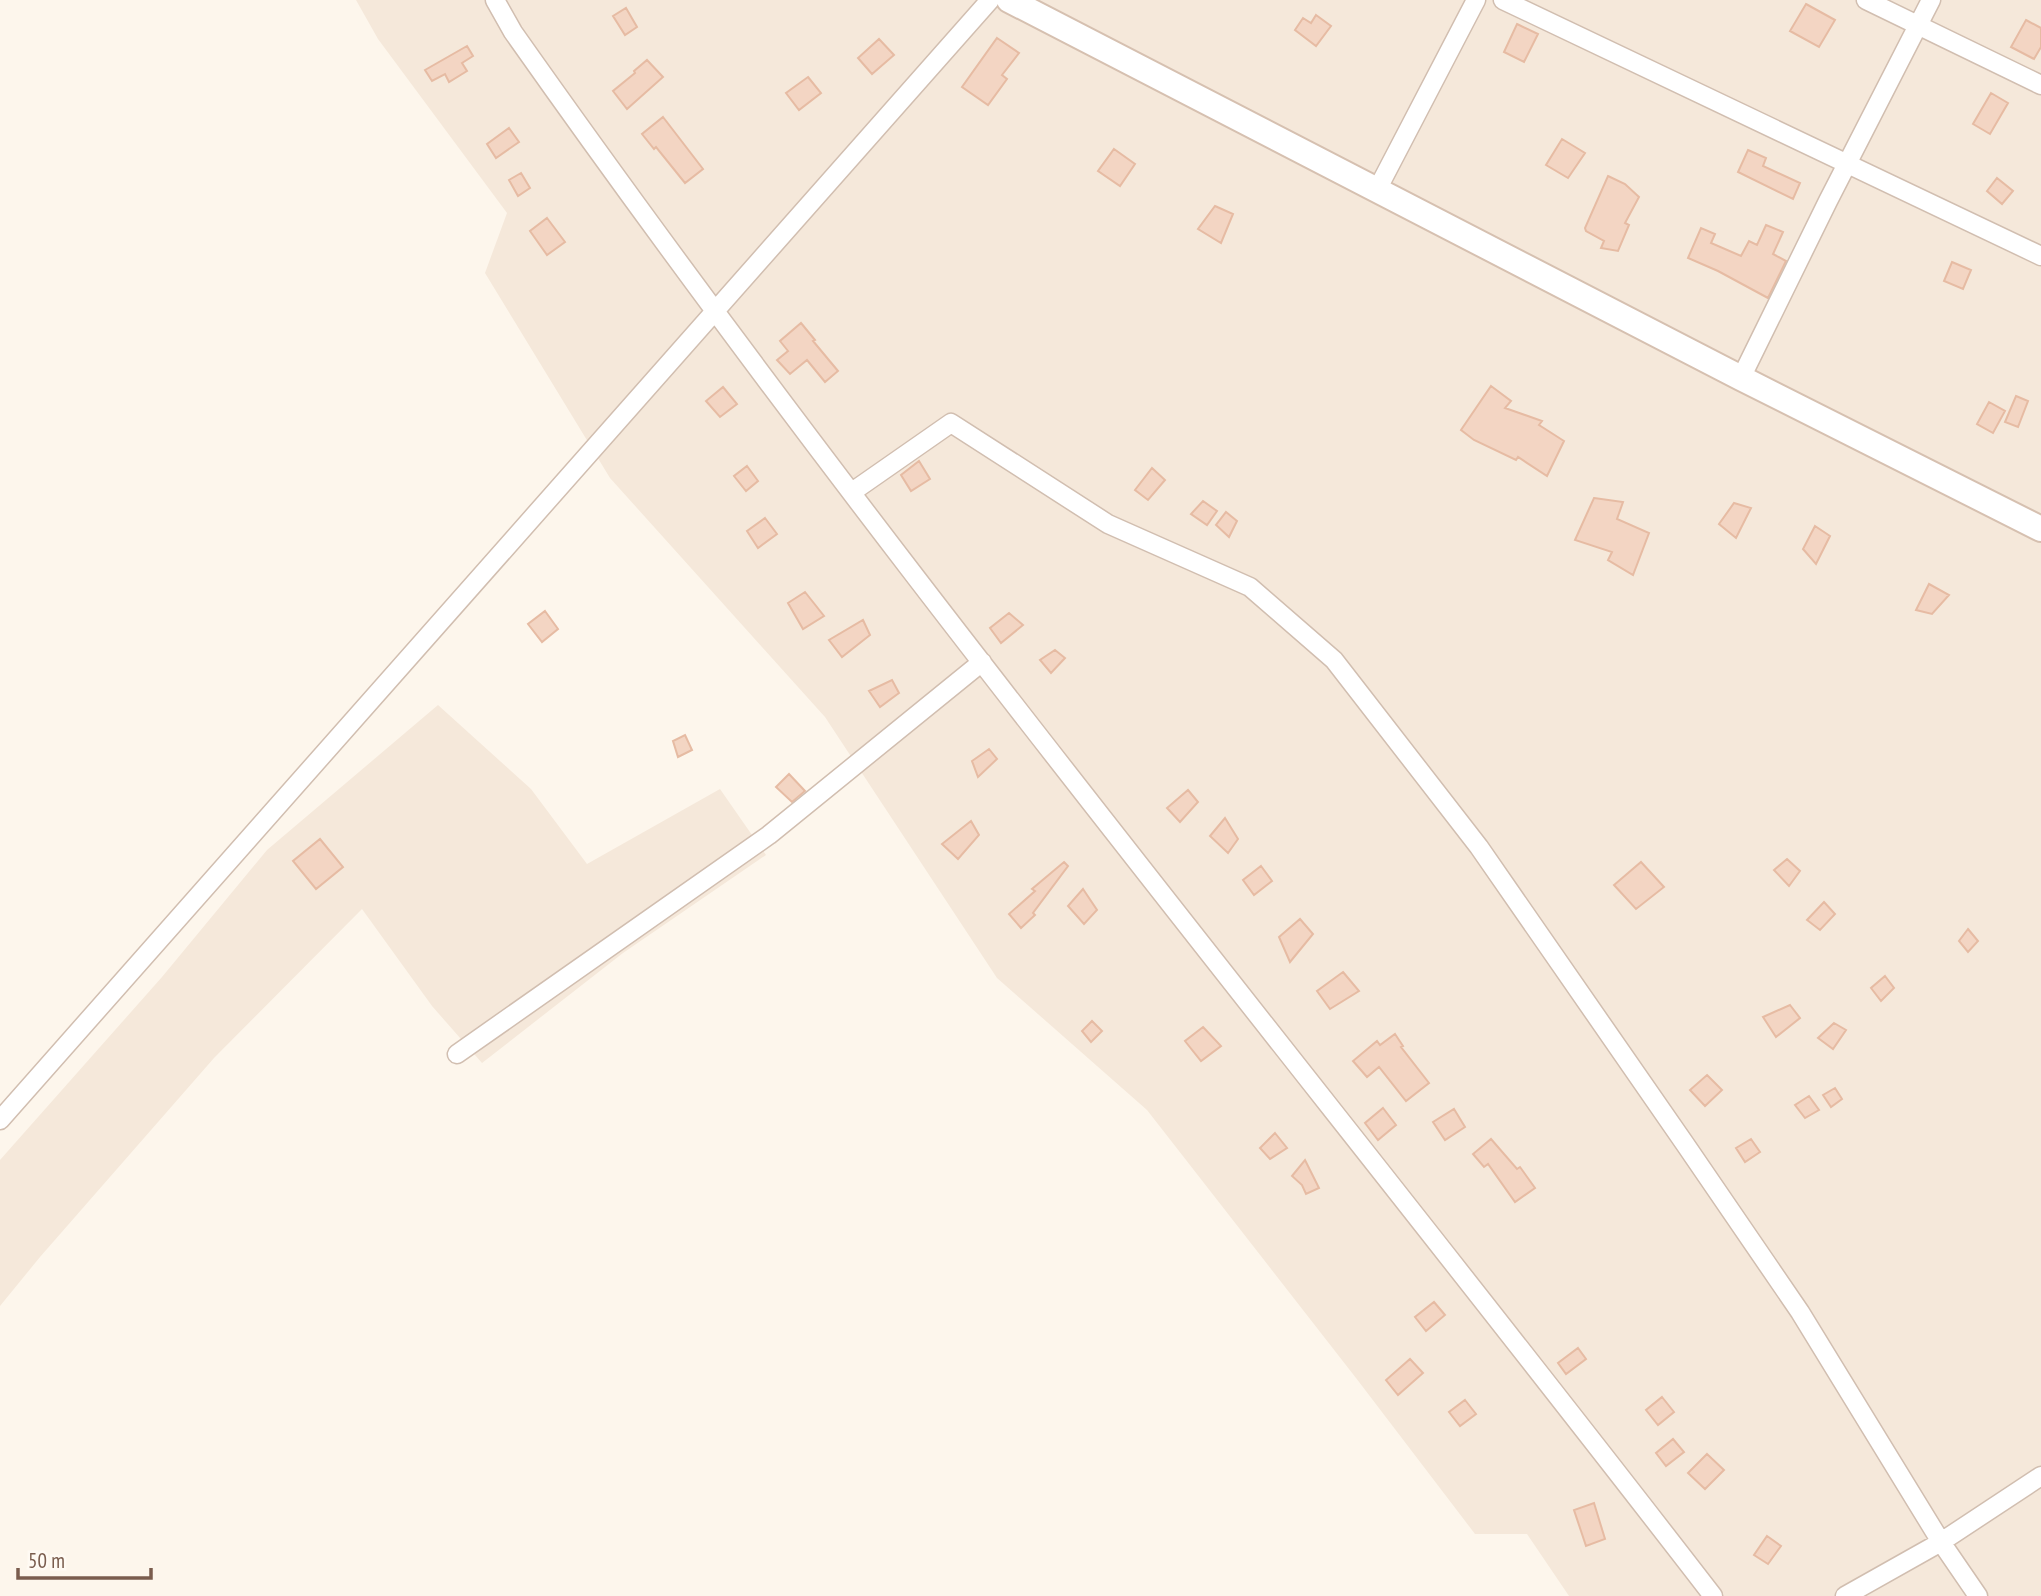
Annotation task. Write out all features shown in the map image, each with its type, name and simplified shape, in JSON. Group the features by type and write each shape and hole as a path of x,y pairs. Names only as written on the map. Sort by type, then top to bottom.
{"main road":[{"path":"1009,0 1741,378 2041,529"}],"street":[{"path":"495,0 528,54 714,313 982,663 1713,1596"},
{"path":"0,1120 990,0"},
{"path":"1377,190 1476,0"},
{"path":"1503,0 2041,256"},
{"path":"1866,0 2041,85"},
{"path":"1741,378 1931,0"},
{"path":"852,492 951,423 1108,524 1250,587 1334,660 1479,847 1685,1144 1800,1312 1941,1542 1978,1596"},
{"path":"457,1054 769,835 982,663"},
{"path":"1845,1596 1941,1542 2041,1476"}],"shaded area":[{"path":"356,0 2041,0 2041,1596 1569,1596 1527,1534 1475,1534 1147,1110 997,978 825,717 610,478 485,273 507,213 378,39"},
{"path":"438,705 531,789 587,864 720,789 766,855 623,953 482,1063 432,1006 362,909 214,1058 0,1306 0,1160 162,977 267,850"}],"building":[{"path":"1806,4 1835,20 1819,47 1790,31"},
{"path":"626,8 637,27 625,35 613,16"},
{"path":"1316,15 1331,26 1316,46 1295,30 1303,18 1311,23"},
{"path":"2026,20 2041,28 2041,47 2034,59 2011,47"},
{"path":"1517,24 1538,34 1524,62 1504,52"},
{"path":"997,38 1019,53 1002,75 1007,79 988,105 962,87"},
{"path":"879,39 894,55 872,74 858,58"},
{"path":"467,46 473,56 462,63 467,71 449,82 445,74 432,81 425,70"},
{"path":"647,60 663,77 627,109 613,91"},
{"path":"808,77 821,93 799,110 786,93"},
{"path":"1991,93 2008,103 1990,134 1973,124"},
{"path":"663,117 703,169 685,183 642,134"},
{"path":"509,128 519,142 496,158 487,144"},
{"path":"1562,139 1585,153 1568,178 1546,165"},
{"path":"1114,149 1135,164 1120,186 1098,171"},
{"path":"1748,150 1766,158 1763,166 1800,183 1793,199 1738,172"},
{"path":"521,173 530,188 518,196 509,180"},
{"path":"1608,176 1625,184 1639,197 1625,223 1629,225 1618,251 1601,248 1604,241 1585,228"},
{"path":"1997,178 2013,191 2002,204 1987,191"},
{"path":"1215,206 1233,214 1221,243 1198,229"},
{"path":"547,218 565,242 547,255 530,231"},
{"path":"1766,225 1783,232 1773,254 1786,261 1768,298 1688,258 1701,228 1715,234 1711,243 1741,256 1749,241 1757,245"},
{"path":"1952,262 1971,270 1963,289 1944,281"},
{"path":"801,323 838,371 825,382 807,360 790,374 777,360 788,351 780,341"},
{"path":"1491,386 1511,401 1505,408 1542,421 1539,425 1564,441 1547,476 1518,457 1516,460 1474,440 1461,430"},
{"path":"723,387 737,404 720,417 706,401"},
{"path":"2016,396 2028,401 2018,427 2005,422"},
{"path":"1989,402 2005,411 1993,433 1977,424"},
{"path":"919,461 930,479 911,491 901,475"},
{"path":"747,466 758,481 746,491 734,476"},
{"path":"1152,468 1165,480 1148,500 1135,490"},
{"path":"1594,498 1623,502 1617,519 1649,533 1633,575 1608,560 1612,552 1575,540"},
{"path":"1203,501 1217,511 1207,525 1191,514"},
{"path":"1734,503 1751,508 1736,538 1719,524"},
{"path":"1226,512 1237,521 1229,537 1216,525"},
{"path":"765,518 777,534 758,548 747,531"},
{"path":"1815,526 1830,536 1816,564 1803,549"},
{"path":"1929,584 1949,595 1932,614 1916,610"},
{"path":"805,592 824,616 803,629 788,603"},
{"path":"545,611 558,629 542,642 528,624"},
{"path":"1009,613 1023,625 1001,643 990,628"},
{"path":"863,620 870,635 842,657 829,640"},
{"path":"1055,650 1065,658 1051,673 1040,660"},
{"path":"892,680 899,693 880,707 869,691"},
{"path":"685,735 692,750 678,757 673,741"},
{"path":"989,749 997,759 978,777 972,761"},
{"path":"789,774 805,791 792,802 776,787"},
{"path":"1188,790 1198,802 1180,822 1167,808"},
{"path":"1225,818 1238,839 1228,853 1210,836"},
{"path":"971,821 979,835 958,859 942,844"},
{"path":"320,839 343,867 316,889 293,861"},
{"path":"1787,859 1800,871 1789,886 1774,870"},
{"path":"1064,862 1068,866 1033,913 1035,915 1021,928 1009,914 1035,891 1032,889"},
{"path":"1641,862 1664,887 1636,909 1614,885"},
{"path":"1261,866 1272,881 1254,895 1243,880"},
{"path":"1083,889 1097,910 1084,924 1068,906"},
{"path":"1824,902 1835,914 1820,930 1807,920"},
{"path":"1300,919 1313,934 1290,962 1279,937"},
{"path":"1968,929 1978,941 1968,952 1959,941"},
{"path":"1343,972 1359,991 1330,1009 1317,991"},
{"path":"1885,976 1894,988 1881,1001 1871,988"},
{"path":"1790,1005 1800,1018 1776,1037 1763,1017"},
{"path":"1092,1021 1102,1031 1091,1042 1082,1031"},
{"path":"1834,1023 1846,1030 1833,1049 1818,1038"},
{"path":"1203,1027 1221,1046 1201,1061 1185,1041"},
{"path":"1395,1034 1403,1046 1401,1047 1429,1083 1406,1101 1379,1067 1367,1077 1353,1061 1377,1041 1380,1045"},
{"path":"1707,1075 1722,1090 1705,1106 1690,1090"},
{"path":"1835,1088 1842,1099 1831,1107 1823,1095"},
{"path":"1809,1096 1819,1110 1805,1118 1795,1105"},
{"path":"1383,1108 1396,1125 1378,1140 1365,1123"},
{"path":"1454,1109 1465,1127 1445,1140 1433,1122"},
{"path":"1275,1133 1287,1148 1270,1159 1260,1148"},
{"path":"1491,1139 1517,1169 1520,1167 1535,1188 1515,1202 1488,1164 1484,1167 1473,1154"},
{"path":"1751,1139 1760,1152 1745,1162 1736,1148"},
{"path":"1305,1160 1319,1188 1306,1194 1302,1185 1292,1176"},
{"path":"1434,1302 1445,1315 1426,1331 1415,1317"},
{"path":"1578,1348 1586,1359 1566,1374 1558,1363"},
{"path":"1410,1359 1423,1373 1398,1395 1386,1380"},
{"path":"1662,1397 1674,1412 1658,1425 1646,1410"},
{"path":"1465,1400 1476,1414 1460,1426 1449,1412"},
{"path":"1673,1439 1684,1452 1666,1466 1656,1453"},
{"path":"1707,1454 1724,1470 1705,1489 1688,1473"},
{"path":"1594,1503 1605,1539 1586,1546 1574,1510"},
{"path":"1767,1536 1781,1546 1768,1564 1754,1555"}]}
